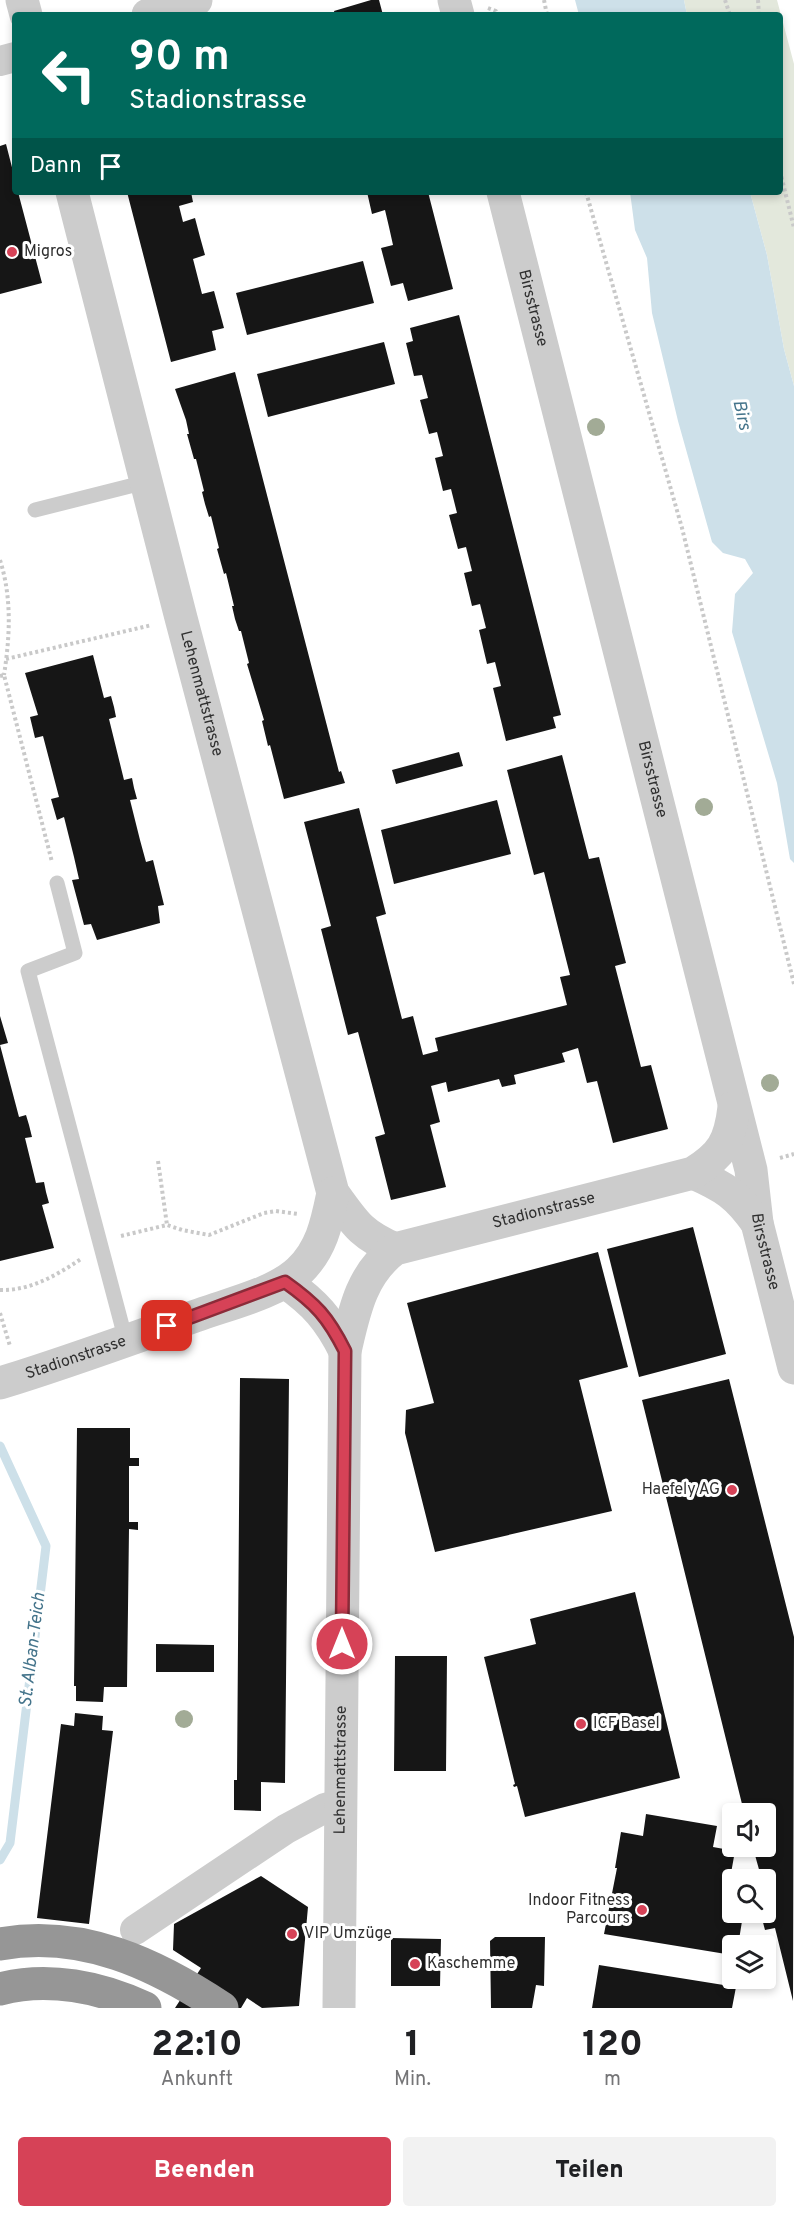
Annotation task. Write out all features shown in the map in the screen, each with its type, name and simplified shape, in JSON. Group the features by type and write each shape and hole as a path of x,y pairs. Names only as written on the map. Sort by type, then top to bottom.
{"highway":[{"path":"0,1944 29,1941 61,1942 93,1946 122,1954 186,1984 222,2008"},
{"path":"0,1989 28,1983 67,1984 126,1999 145,2008"}],"street":[{"path":"158,12 196,0"},
{"name":"Lehenmattstrasse","path":"73,195 181,618 333,1193 362,1232 375,1241 395,1249 376,1266 363,1286 345,1351 339,2008"},
{"name":"Birsstrasse","path":"504,195 751,1170 757,1223 794,1368"},
{"name":"Stadionstrasse","path":"395,1249 693,1173 719,1154 729,1136 734,1105"},
{"path":"693,1173 736,1196 757,1223"},
{"name":"Lehenmattstrasse","path":"333,1193 326,1227 319,1246 309,1261 285,1282 315,1304 327,1318 345,1351"},
{"name":"Stadionstrasse","path":"0,1383 126,1341 285,1282"},
{"path":"135,1930 286,1829 325,1808 340,1804"}],"lane":[{"path":"35,510 146,482"},
{"path":"57,883 75,953 28,971 126,1341"}],"path":[{"path":"783,183 794,228"},
{"path":"587,195 682,528 794,984"},
{"path":"0,560 10,609 6,659 2,675 57,883"},
{"path":"6,659 181,618"},
{"path":"777,1159 794,1154"},
{"path":"158,1161 166,1225"},
{"path":"0,1290 25,1289 66,1269 100,1243 131,1232 166,1225 209,1235 264,1213 276,1211 299,1215 326,1227"}],"shaded area":[{"path":"684,0 777,0 780,12 686,12"},
{"path":"783,23 794,64 794,386 784,349 767,255 751,195 783,195"}],"water":[{"path":"575,0 684,0 686,12 578,12"},
{"name":"Birs","path":"630,195 751,195 767,255 784,349 794,386 794,863 790,859 777,783 732,632 735,594 753,573 745,559 723,553 712,542 678,421 652,313 647,258 635,230"}],"building":[{"path":"371,0 379,0 382,12 334,12"},
{"path":"6,144 12,167 12,195 19,195 42,283 0,294 0,146"},
{"path":"128,195 192,195 193,202 179,206 183,222 195,218 205,255 193,259 202,294 214,291 224,328 212,331 216,350 171,362"},
{"path":"368,195 429,195 453,289 408,301 403,283 391,286 381,248 393,245 385,210 372,214"},
{"path":"363,261 374,303 247,335 236,293"},
{"path":"459,315 561,715 553,717 556,728 506,741 493,688 501,686 495,662 487,664 479,630 486,628 480,604 472,606 464,573 472,571 466,547 458,549 449,515 457,513 451,489 443,491 435,458 443,456 437,432 429,434 420,400 428,398 422,375 414,376 406,343 413,341 410,328"},
{"path":"384,342 395,384 268,417 257,374"},
{"path":"235,372 339,772 341,771 345,783 284,799 247,664 249,663 241,631 235,619 232,606 234,606 217,549 219,548 211,516 209,517 205,504 196,459 194,459 187,434 189,434 186,420 175,389"},
{"path":"93,655 104,698 111,696 116,717 109,719 124,780 132,778 137,799 130,800 140,840 146,862 153,860 164,905 158,906 160,923 97,940 91,924 84,925 72,880 79,879 74,857 64,817 57,820 51,799 59,797 43,736 35,738 30,717 38,715 25,673"},
{"path":"459,752 463,766 396,784 392,770"},
{"path":"562,755 589,859 599,857 626,963 615,966 641,1067 651,1065 668,1129 613,1143 597,1081 587,1083 578,1048 562,1053 565,1062 514,1075 516,1084 502,1087 499,1079 448,1092 446,1082 431,1086 440,1122 430,1125 446,1187 391,1200 375,1137 385,1134 358,1032 348,1035 321,929 331,926 304,822 359,808 386,914 376,917 402,1019 413,1016 423,1055 438,1051 435,1038 567,1005 560,977 570,975 544,872 534,875 507,770"},
{"path":"497,800 511,854 394,884 381,830"},
{"path":"0,1016 8,1043 0,1045"},
{"path":"0,1045 19,1117 26,1115 29,1125 32,1137 25,1138 36,1183 44,1182 49,1203 42,1205 54,1248 0,1261"},
{"path":"693,1227 726,1354 639,1377 607,1249"},
{"path":"598,1252 628,1367 579,1380 612,1511 435,1552 405,1433 406,1410 434,1403 407,1303"},
{"path":"240,1378 289,1379 285,1783 261,1782 261,1811 234,1810 234,1780 237,1780"},
{"path":"729,1379 794,1637 793,2001 775,1928 765,1930 763,1923 776,1923 776,1869 759,1869 756,1857 776,1857 776,1803 742,1803 642,1400"},
{"path":"77,1428 130,1428 130,1458 139,1458 139,1466 129,1466 129,1522 138,1522 138,1530 129,1529 127,1687 104,1687 103,1702 76,1701 76,1686 74,1686"},
{"path":"635,1592 680,1778 525,1817 517,1786 513,1785 515,1784 484,1657 536,1644 530,1619"},
{"path":"156,1644 214,1645 214,1672 156,1672"},
{"path":"395,1656 447,1656 446,1771 394,1771"},
{"path":"75,1713 103,1716 102,1730 113,1731 89,1924 37,1918 61,1724 74,1726"},
{"path":"646,1814 717,1826 713,1847 722,1849 722,1857 734,1857 732,1869 722,1869 722,1923 742,1923 740,1935 722,1935 722,1953 604,1934 617,1868 615,1868 621,1832 643,1836"},
{"path":"261,1876 308,1907 299,2006 262,2008 247,1998 241,2008 175,2008 201,1968 173,1950 174,1924"},
{"path":"495,1937 545,1937 544,1986 536,1985 532,2008 491,2008 490,1941"},
{"path":"391,1938 441,1939 440,1986 391,1986"},
{"path":"599,1965 722,1985 722,1989 736,1989 732,2008 592,2008"}],"waterway":[{"name":"St. Alban-Teich","path":"0,1446 46,1546 10,1843 0,1860"}],"place":[{"name":"Migros","path":"12,252"},
{"name":"Haefely AG","path":"732,1490"},
{"name":"ICF Basel","path":"581,1724"},
{"name":"Indoor Fitness Parcours","path":"642,1910"},
{"name":"VIP Umzüge","path":"292,1934"},
{"name":"Kaschemme","path":"415,1964"}],"route":[{"path":"167,1326 285,1282 315,1304 336,1333 345,1351 342,1644"}]}
